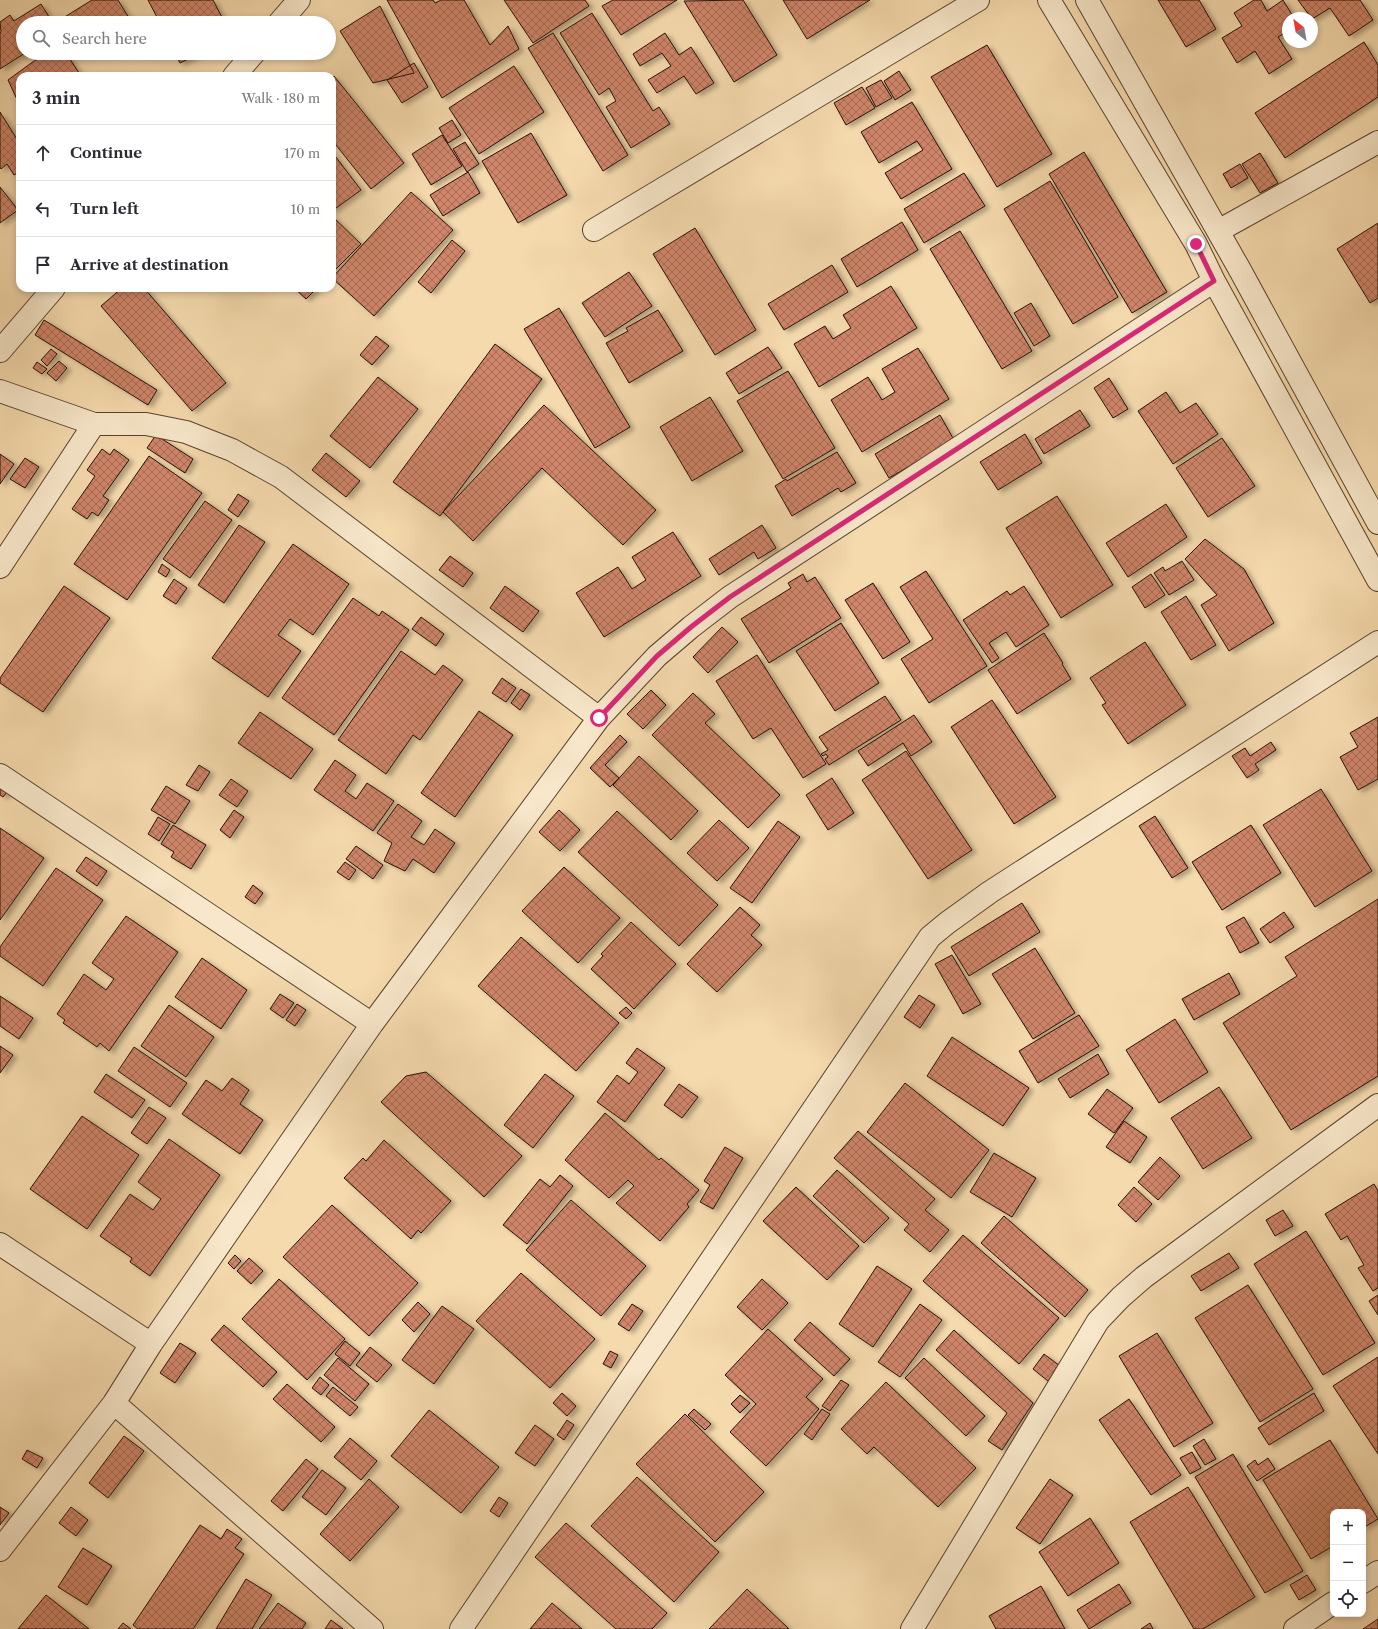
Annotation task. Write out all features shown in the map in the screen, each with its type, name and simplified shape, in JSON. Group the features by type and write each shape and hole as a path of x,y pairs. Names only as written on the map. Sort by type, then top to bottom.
{"street":[{"path":"285,16 299,0"},
{"path":"594,230 978,0"},
{"path":"1048,0 1196,244 1214,281 1378,580"},
{"path":"1087,0 1218,231 1378,523"},
{"path":"237,72 248,60"},
{"path":"1218,231 1378,142"},
{"path":"0,1550 114,1403 151,1344 372,1024 599,718 657,656 730,597 1214,281"},
{"path":"0,351 51,292"},
{"path":"0,390 94,424 146,424 186,432 232,450 281,477 599,718"},
{"path":"0,567 94,424"},
{"path":"461,1629 930,937 990,892 1378,642"},
{"path":"0,775 372,1024"},
{"path":"912,1629 1098,1321 1121,1297 1144,1277 1378,1105"},
{"path":"0,1244 151,1344"},
{"path":"114,1403 372,1629"},
{"path":"1364,1581 1378,1572"},
{"path":"1295,1629 1330,1605"}],"building":[{"path":"92,0 118,0 128,16 66,16"},
{"path":"148,0 213,0 221,16 156,16"},
{"path":"387,0 433,0 435,3 441,0 464,0 490,45 508,26 519,49 442,98"},
{"path":"504,0 585,0 589,6 533,43"},
{"path":"613,0 677,0 621,35 602,6"},
{"path":"743,0 777,55 734,82 684,1"},
{"path":"783,0 870,0 807,39"},
{"path":"1158,0 1199,0 1216,29 1186,47"},
{"path":"1254,0 1261,0 1267,11 1283,0 1290,12 1282,12 1282,35 1278,37 1282,43 1282,48 1285,48 1292,59 1269,74 1255,51 1237,63 1222,38 1242,26 1234,13"},
{"path":"1298,0 1360,0 1373,20 1349,36 1330,8 1318,15 1318,12 1307,12"},
{"path":"41,4 49,16 22,16"},
{"path":"380,6 414,73 373,83 340,31"},
{"path":"592,13 653,111 659,107 670,124 631,148 606,107 616,101 609,88 599,95 560,33"},
{"path":"10,15 14,21 16,20 16,59 0,69 0,22"},
{"path":"553,33 628,155 603,171 528,48"},
{"path":"665,33 679,55 691,47 714,83 696,94 684,76 657,93 648,80 671,66 662,53 640,66 633,54"},
{"path":"1364,42 1378,65 1378,97 1285,158 1255,113"},
{"path":"987,45 1052,154 997,187 931,77"},
{"path":"35,60 71,60 78,72 19,72"},
{"path":"178,60 186,60 180,63"},
{"path":"414,63 428,87 402,103 387,80"},
{"path":"514,66 544,112 479,154 449,108"},
{"path":"899,71 911,90 895,100 884,81"},
{"path":"16,74 16,97 8,80"},
{"path":"336,78 404,163 371,189 336,145"},
{"path":"881,80 892,98 876,107 866,88"},
{"path":"862,87 875,108 846,125 834,103"},
{"path":"912,102 952,169 901,199 885,173 923,150 917,141 879,163 861,132"},
{"path":"0,112 16,138 16,174 14,175 7,164 1,169"},
{"path":"452,120 461,135 448,143 439,128"},
{"path":"531,133 567,195 518,223 482,161"},
{"path":"442,135 462,166 431,185 412,154"},
{"path":"465,142 479,164 467,172 453,149"},
{"path":"1084,152 1167,292 1132,313 1049,174"},
{"path":"1260,153 1278,183 1260,193 1242,164"},
{"path":"336,157 361,190 336,208"},
{"path":"1240,164 1248,178 1231,188 1223,174"},
{"path":"468,172 480,193 443,216 430,195"},
{"path":"964,173 985,206 924,243 904,209"},
{"path":"1050,181 1118,297 1073,324 1004,209"},
{"path":"0,187 16,207 16,211 0,223"},
{"path":"411,192 453,230 374,316 336,282 336,274"},
{"path":"336,220 361,244 336,269"},
{"path":"902,222 918,250 857,287 841,259"},
{"path":"1378,223 1378,298 1370,303 1337,249"},
{"path":"695,228 756,330 715,355 653,254"},
{"path":"960,231 1032,351 1002,369 930,249"},
{"path":"452,240 465,251 431,293 418,282"},
{"path":"832,265 848,292 784,330 768,304"},
{"path":"629,272 652,306 605,337 582,303"},
{"path":"891,286 917,328 819,387 794,344 825,326 833,339 851,328 843,315"},
{"path":"117,292 147,292 226,383 192,411 101,306"},
{"path":"298,292 313,292 306,299"},
{"path":"1031,303 1050,336 1034,346 1014,313"},
{"path":"559,308 630,427 595,448 524,329"},
{"path":"658,310 683,351 629,383 606,343 628,331 626,328"},
{"path":"44,320 157,390 148,405 35,335"},
{"path":"376,336 389,346 372,365 360,355"},
{"path":"495,344 542,379 440,516 393,482"},
{"path":"768,347 782,368 739,394 726,373"},
{"path":"918,348 949,399 862,452 831,400 868,377 882,400 895,392 882,369"},
{"path":"51,349 57,354 47,366 41,360"},
{"path":"59,361 67,368 56,381 47,373"},
{"path":"37,362 47,369 42,374 33,368"},
{"path":"788,371 835,448 783,479 737,401"},
{"path":"378,377 418,409 370,468 330,436"},
{"path":"1109,378 1128,409 1113,418 1094,388"},
{"path":"1166,392 1180,413 1196,403 1218,434 1173,464 1138,411"},
{"path":"710,397 743,451 692,481 660,427"},
{"path":"544,405 656,510 623,545 542,468 473,541 443,512"},
{"path":"1080,410 1090,426 1044,454 1035,439"},
{"path":"940,415 954,440 889,478 875,454"},
{"path":"1025,434 1042,463 998,490 980,462"},
{"path":"156,435 193,459 185,473 147,448"},
{"path":"1222,438 1255,486 1208,517 1176,468"},
{"path":"102,449 110,455 114,449 129,460 103,496 109,500 98,516 92,512 87,519 72,509 95,476 87,470"},
{"path":"837,452 856,483 841,492 838,488 792,516 775,486 786,479 787,481"},
{"path":"326,453 360,481 346,497 312,470"},
{"path":"0,454 14,464 0,484"},
{"path":"149,456 202,493 127,600 74,564"},
{"path":"25,458 39,467 25,488 10,479"},
{"path":"238,494 249,501 238,517 228,510"},
{"path":"1057,496 1113,585 1061,618 1006,528"},
{"path":"205,501 232,520 190,578 163,559"},
{"path":"1166,504 1187,537 1128,577 1106,543"},
{"path":"239,525 265,542 224,603 198,585"},
{"path":"762,525 776,548 758,559 754,552 719,575 709,559"},
{"path":"673,532 701,576 604,637 576,593 618,567 632,589 646,580 632,557"},
{"path":"1205,539 1244,569 1274,623 1229,651 1201,605 1217,595 1185,559"},
{"path":"293,544 349,584 313,635 290,619 278,635 301,651 268,697 212,658"},
{"path":"450,556 473,573 463,587 439,570"},
{"path":"1182,561 1194,580 1169,595 1154,573 1163,567 1165,571"},
{"path":"162,564 170,570 166,577 158,572"},
{"path":"926,571 987,666 929,703 901,659 933,639 900,587"},
{"path":"803,574 807,582 815,577 841,618 769,663 741,619 791,588 788,583"},
{"path":"1151,574 1165,595 1145,608 1132,587"},
{"path":"174,579 187,588 176,604 163,596"},
{"path":"873,583 910,642 883,659 845,600"},
{"path":"64,586 110,618 43,712 0,683 0,678"},
{"path":"505,586 539,611 523,632 490,608"},
{"path":"1024,586 1049,625 1016,647 1006,632 989,643 999,658 992,663 963,620 1007,591 1010,595"},
{"path":"1186,596 1216,645 1191,660 1161,612"},
{"path":"353,598 379,616 382,611 409,630 334,735 282,698"},
{"path":"421,617 444,634 436,646 412,629"},
{"path":"841,623 879,683 835,711 796,651"},
{"path":"722,627 738,642 708,673 693,657"},
{"path":"1044,633 1071,679 1017,714 988,670"},
{"path":"1145,642 1186,705 1128,744 1102,705 1106,703 1090,678"},
{"path":"401,651 435,675 443,665 463,680 420,740 413,735 386,774 338,740"},
{"path":"757,655 826,764 803,778 771,728 753,739 716,681"},
{"path":"502,678 516,688 506,702 492,693"},
{"path":"521,689 530,695 520,710 511,703"},
{"path":"651,690 666,705 643,729 627,714"},
{"path":"693,693 715,714 705,723 780,795 748,828 652,735"},
{"path":"885,696 901,720 829,765 825,759 828,757 826,754 823,756 821,754 828,750 819,737"},
{"path":"992,700 1056,797 1014,824 951,727"},
{"path":"479,711 513,735 455,817 421,793"},
{"path":"260,712 313,749 291,779 238,743"},
{"path":"914,715 932,742 911,756 903,743 868,766 858,751"},
{"path":"1378,717 1378,779 1358,790 1340,757 1358,747 1350,733"},
{"path":"620,735 627,742 605,765 619,778 610,787 590,768"},
{"path":"1271,742 1276,750 1255,764 1259,770 1247,778 1232,756 1245,748 1250,756"},
{"path":"906,751 972,850 928,879 862,780"},
{"path":"639,756 698,811 671,840 613,785"},
{"path":"335,760 356,775 345,791 356,799 367,783 394,801 373,831 314,790"},
{"path":"199,765 210,772 198,791 186,785"},
{"path":"832,778 854,813 828,830 806,795"},
{"path":"231,779 248,791 237,807 219,795"},
{"path":"166,786 190,801 175,824 151,810"},
{"path":"0,787 7,792 3,797 0,795"},
{"path":"1321,789 1372,871 1315,907 1263,825"},
{"path":"398,804 422,821 411,837 424,845 435,829 455,843 434,873 413,859 405,871 384,861 392,843 377,833"},
{"path":"234,810 244,817 230,838 220,830"},
{"path":"559,810 580,830 560,851 539,832"},
{"path":"617,811 718,905 679,946 578,852"},
{"path":"1155,816 1188,868 1172,878 1139,826"},
{"path":"158,817 170,824 159,841 148,834"},
{"path":"719,820 749,848 717,881 687,853"},
{"path":"778,821 800,837 752,903 730,888"},
{"path":"173,825 206,845 191,869 171,857 174,852 161,844"},
{"path":"1251,825 1281,873 1222,910 1192,862"},
{"path":"0,828 44,858 0,920"},
{"path":"356,846 383,865 373,879 346,859"},
{"path":"86,857 107,871 97,886 76,871"},
{"path":"345,862 356,870 349,880 337,872"},
{"path":"564,867 620,918 578,963 522,911"},
{"path":"56,868 103,900 43,986 0,956 0,947"},
{"path":"253,885 263,893 255,904 245,897"},
{"path":"1378,899 1378,1076 1291,1130 1223,1023 1297,976 1285,957"},
{"path":"1022,903 1040,932 969,976 951,947"},
{"path":"740,907 760,925 751,935 762,945 717,992 687,964"},
{"path":"1284,912 1294,927 1270,943 1260,929"},
{"path":"126,916 178,952 109,1051 100,1043 97,1047 63,1023 65,1020 57,1014 84,974 106,990 114,979 92,963"},
{"path":"1244,917 1259,943 1240,953 1226,927"},
{"path":"631,922 676,964 634,1009 591,969 603,956 601,954"},
{"path":"521,937 619,1023 576,1071 478,986"},
{"path":"1035,948 1075,1013 1033,1039 992,974"},
{"path":"952,955 981,1004 963,1014 935,964"},
{"path":"202,958 247,990 221,1029 175,997"},
{"path":"1229,973 1240,994 1194,1020 1182,999"},
{"path":"280,994 294,1003 283,1018 270,1009"},
{"path":"919,995 935,1005 920,1028 904,1017"},
{"path":"0,996 33,1018 19,1039 0,1026"},
{"path":"297,1004 306,1010 295,1026 286,1020"},
{"path":"169,1005 214,1037 186,1077 141,1046"},
{"path":"626,1007 632,1013 626,1019 619,1013"},
{"path":"1079,1015 1099,1046 1038,1083 1019,1051"},
{"path":"1175,1019 1208,1072 1159,1103 1126,1050"},
{"path":"952,1037 1029,1088 1003,1126 927,1076"},
{"path":"0,1046 13,1055 0,1073"},
{"path":"134,1047 187,1083 170,1107 118,1071"},
{"path":"637,1048 665,1068 625,1122 597,1102 617,1075 629,1084 638,1072 626,1063"},
{"path":"1098,1054 1109,1074 1070,1098 1058,1079"},
{"path":"426,1072 522,1156 484,1197 381,1102 406,1076"},
{"path":"106,1074 145,1100 132,1118 94,1092"},
{"path":"545,1074 574,1096 533,1148 504,1125"},
{"path":"232,1078 249,1090 240,1104 263,1120 240,1154 182,1114 206,1080 222,1091"},
{"path":"905,1083 989,1150 951,1198 867,1132"},
{"path":"679,1084 698,1097 682,1118 664,1105"},
{"path":"1219,1087 1252,1138 1203,1169 1171,1118"},
{"path":"1107,1089 1133,1108 1114,1133 1088,1114"},
{"path":"149,1107 166,1118 147,1144 131,1133"},
{"path":"605,1113 659,1160 661,1158 699,1190 687,1204 689,1207 660,1241 616,1203 634,1186 628,1180 609,1198 565,1160"},
{"path":"82,1116 139,1155 87,1229 30,1189"},
{"path":"1124,1121 1147,1137 1130,1163 1106,1147"},
{"path":"858,1131 935,1199 925,1210 949,1230 930,1252 904,1230 909,1224 834,1158"},
{"path":"169,1139 220,1175 150,1276 130,1262 132,1258 100,1236 130,1194 153,1210 161,1199 138,1182"},
{"path":"384,1140 451,1201 421,1233 418,1230 411,1239 344,1178 363,1158 366,1161"},
{"path":"725,1147 743,1158 713,1209 700,1202 710,1185 704,1181"},
{"path":"994,1153 1036,1178 1012,1217 970,1192"},
{"path":"1160,1157 1180,1176 1158,1200 1138,1182"},
{"path":"837,1170 889,1218 864,1243 813,1196"},
{"path":"560,1175 573,1186 527,1244 503,1225 540,1179 550,1187"},
{"path":"1374,1184 1378,1191 1378,1288 1373,1291 1358,1268 1364,1265 1347,1236 1341,1240 1325,1214"},
{"path":"796,1187 859,1246 827,1280 763,1221"},
{"path":"1134,1187 1152,1204 1136,1222 1118,1205"},
{"path":"571,1200 646,1266 601,1316 526,1250"},
{"path":"332,1205 418,1283 369,1336 283,1257"},
{"path":"1283,1210 1293,1226 1275,1236 1266,1220"},
{"path":"1004,1216 1088,1290 1065,1317 981,1243"},
{"path":"1306,1231 1375,1343 1323,1375 1254,1264"},
{"path":"963,1235 1059,1318 1019,1364 923,1281"},
{"path":"1229,1253 1239,1268 1201,1291 1191,1276"},
{"path":"235,1255 241,1261 234,1269 228,1263"},
{"path":"249,1258 263,1271 251,1284 237,1271"},
{"path":"877,1266 912,1289 873,1347 839,1324"},
{"path":"521,1273 595,1339 550,1388 476,1321"},
{"path":"279,1279 345,1339 307,1380 242,1319"},
{"path":"762,1279 788,1303 762,1330 737,1307"},
{"path":"1248,1285 1313,1389 1260,1422 1195,1318"},
{"path":"1378,1295 1378,1315 1369,1301"},
{"path":"418,1302 430,1314 414,1332 402,1320"},
{"path":"632,1304 643,1311 629,1331 618,1324"},
{"path":"920,1304 942,1320 900,1377 878,1362"},
{"path":"442,1306 474,1329 434,1384 402,1360"},
{"path":"810,1322 850,1359 834,1376 794,1340"},
{"path":"224,1325 277,1372 263,1387 211,1340"},
{"path":"768,1329 823,1379 806,1397 819,1409 766,1466 730,1432 756,1404 725,1375"},
{"path":"954,1330 1033,1403 1002,1450 988,1441 1007,1413 936,1350"},
{"path":"1157,1333 1213,1423 1174,1447 1119,1356"},
{"path":"345,1341 360,1353 350,1366 335,1354"},
{"path":"180,1343 196,1353 175,1383 160,1373"},
{"path":"370,1347 392,1365 377,1382 356,1365"},
{"path":"610,1351 618,1355 611,1368 603,1364"},
{"path":"1044,1354 1060,1366 1048,1381 1033,1369"},
{"path":"1378,1357 1378,1454 1333,1386"},
{"path":"338,1358 369,1384 355,1401 324,1375"},
{"path":"924,1358 985,1416 966,1436 905,1378"},
{"path":"320,1377 329,1385 321,1395 312,1388"},
{"path":"841,1380 849,1385 830,1411 822,1406"},
{"path":"886,1382 976,1468 938,1507 874,1447 867,1454 841,1429"},
{"path":"287,1384 335,1427 321,1442 273,1399"},
{"path":"333,1387 358,1407 350,1416 326,1396"},
{"path":"562,1393 576,1406 567,1416 553,1403"},
{"path":"1314,1393 1324,1411 1269,1445 1258,1428"},
{"path":"740,1395 750,1403 740,1413 731,1404"},
{"path":"1129,1399 1181,1475 1151,1495 1099,1420"},
{"path":"694,1409 711,1424 705,1430 688,1415"},
{"path":"822,1409 830,1414 812,1440 804,1434"},
{"path":"429,1410 499,1467 461,1513 391,1456"},
{"path":"685,1414 764,1492 715,1542 636,1464"},
{"path":"567,1420 574,1425 564,1440 557,1435"},
{"path":"535,1425 554,1439 535,1466 515,1453"},
{"path":"124,1436 144,1451 108,1498 89,1483"},
{"path":"350,1438 377,1461 361,1480 334,1457"},
{"path":"1204,1439 1216,1459 1205,1465 1193,1446"},
{"path":"1330,1440 1378,1519 1366,1526 1366,1509 1330,1509 1330,1548 1311,1559 1263,1480"},
{"path":"27,1450 43,1458 37,1468 22,1459"},
{"path":"1192,1452 1201,1468 1190,1474 1180,1458"},
{"path":"1233,1454 1303,1571 1265,1593 1195,1477"},
{"path":"1268,1458 1275,1469 1257,1481 1247,1466 1255,1460 1258,1465"},
{"path":"306,1459 318,1469 283,1511 271,1501"},
{"path":"322,1470 346,1488 326,1515 302,1497"},
{"path":"637,1477 719,1552 674,1602 591,1526"},
{"path":"369,1479 399,1507 350,1561 320,1534"},
{"path":"1050,1479 1073,1495 1040,1544 1016,1528"},
{"path":"1188,1487 1255,1597 1203,1629 1194,1629 1130,1522"},
{"path":"499,1497 508,1503 499,1517 490,1511"},
{"path":"0,1507 9,1513 0,1525"},
{"path":"71,1507 88,1520 76,1536 59,1523"},
{"path":"1090,1518 1119,1563 1068,1596 1039,1552"},
{"path":"566,1523 667,1613 652,1629 616,1629 535,1557"},
{"path":"200,1525 221,1539 227,1529 242,1539 235,1548 244,1554 193,1629 138,1629 133,1625"},
{"path":"83,1548 112,1566 87,1605 58,1587"},
{"path":"1307,1575 1316,1590 1299,1600 1290,1585"},
{"path":"246,1579 272,1595 252,1629 216,1629"},
{"path":"1119,1584 1131,1603 1089,1629 1077,1610"},
{"path":"1041,1586 1065,1629 996,1629 989,1616"},
{"path":"747,1589 789,1629 709,1629"},
{"path":"46,1595 89,1629 18,1629"},
{"path":"278,1603 306,1623 302,1629 259,1629"},
{"path":"552,1603 582,1629 530,1629"},
{"path":"1378,1619 1378,1629 1363,1629"},
{"path":"331,1620 343,1629 325,1629"},
{"path":"123,1623 131,1629 118,1629"},
{"path":"1150,1623 1153,1629 1141,1629"}],"route":[{"path":"599,718 657,656 730,597 1214,281 1196,244"}]}
